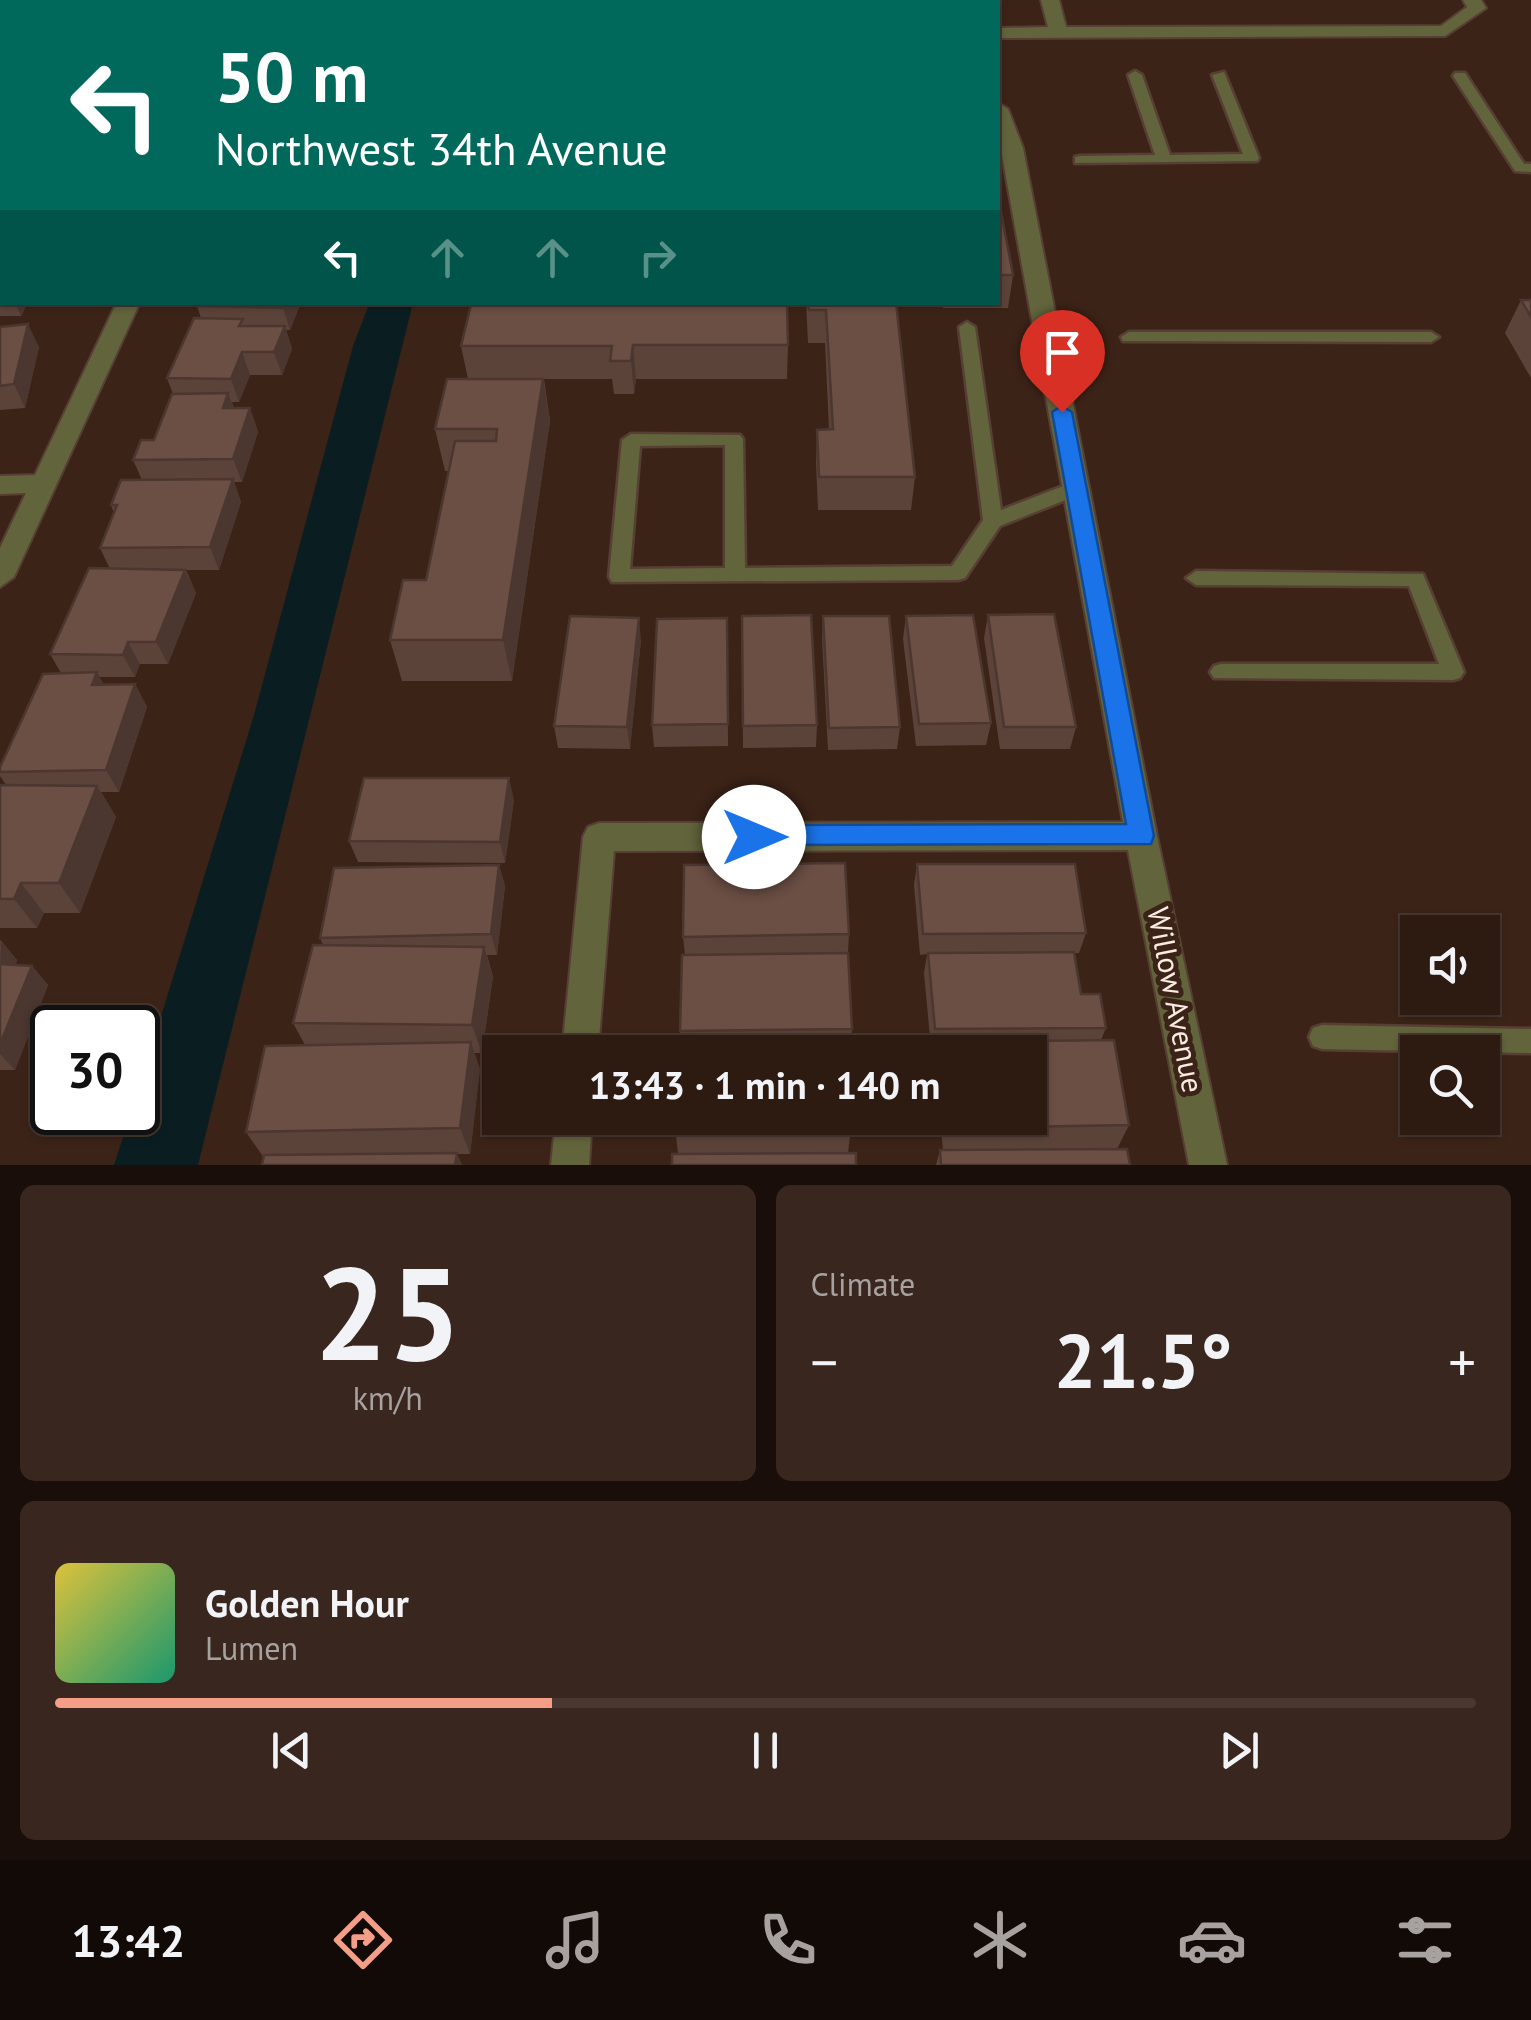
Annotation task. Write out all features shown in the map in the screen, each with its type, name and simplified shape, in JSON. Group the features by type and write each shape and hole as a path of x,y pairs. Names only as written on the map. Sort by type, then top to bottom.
{"street":[{"path":"1050,0 1058,33"},
{"path":"1000,34 1445,31 1474,4"},
{"name":"Willow Avenue","path":"1000,114 1014,148 1141,836 1208,1165"},
{"path":"0,577 127,305"},
{"path":"0,484 44,484"},
{"path":"582,1035 600,837 1141,836"},
{"path":"570,1165 573,1135"}],"lane":[{"path":"1136,76 1164,159"},
{"path":"1080,160 1252,158 1220,76"},
{"path":"1460,76 1520,168 1531,168"},
{"path":"967,327 993,521"},
{"path":"1129,337 1431,337"},
{"path":"735,575 734,439 631,440 618,577 958,572 993,521 1076,488"},
{"path":"1196,578 1416,579 1454,672 1222,672"},
{"path":"1322,1036 1531,1041"}],"water":[{"path":"369,305 413,305 198,1165 114,1165 124,1135 160,1135 160,1020 254,715 353,346"}],"building":[{"path":"1000,207 1013,275 1000,275"},
{"path":"1521,300 1531,300 1531,317"},
{"path":"197,305 284,305 283,308"},
{"path":"471,305 787,305 788,345 633,345 631,361 610,361 612,346 461,346"},
{"path":"808,305 896,305 915,477 819,477 817,430 833,429 826,310 809,310"},
{"path":"194,318 243,319 239,326 285,326 274,352 242,352 231,379 167,378"},
{"path":"28,324 14,384 0,386 0,327"},
{"path":"447,379 543,379 503,640 390,640 403,580 426,580 455,441 496,441 497,429 435,429"},
{"path":"228,393 223,408 250,408 233,459 133,460 141,440 154,440 172,394"},
{"path":"233,479 210,547 100,548 117,505 111,505 121,480"},
{"path":"89,568 185,570 156,642 128,642 123,655 50,654"},
{"path":"1054,614 1076,727 1004,727 988,615"},
{"path":"811,615 817,725 743,726 742,616"},
{"path":"973,615 991,723 919,724 906,616"},
{"path":"570,616 639,618 627,727 554,726"},
{"path":"823,616 889,616 900,727 829,728"},
{"path":"727,618 728,724 652,725 657,619"},
{"path":"97,672 92,685 135,684 106,770 0,772 43,674"},
{"path":"364,778 509,778 500,842 349,841"},
{"path":"0,785 97,786 59,883 21,883 14,899 0,899"},
{"path":"845,863 849,934 683,937 684,865"},
{"path":"917,864 1075,864 1086,933 923,934"},
{"path":"499,865 491,934 320,938 334,868"},
{"path":"313,945 484,947 472,1025 293,1023"},
{"path":"1074,952 1081,994 1100,994 1106,1028 935,1029 928,953"},
{"path":"848,953 852,1029 680,1031 682,955"},
{"path":"0,964 32,966 0,1044"},
{"path":"1114,1040 1129,1125 1047,1126 1047,1041"},
{"path":"471,1042 460,1128 246,1132 265,1046"},
{"path":"1127,1149 1130,1165 941,1165 940,1150"},
{"path":"457,1153 455,1165 262,1165 264,1155"},
{"path":"856,1153 856,1165 672,1165 672,1154"}],"route":[{"path":"754,837 1141,836 1062,412"}]}
